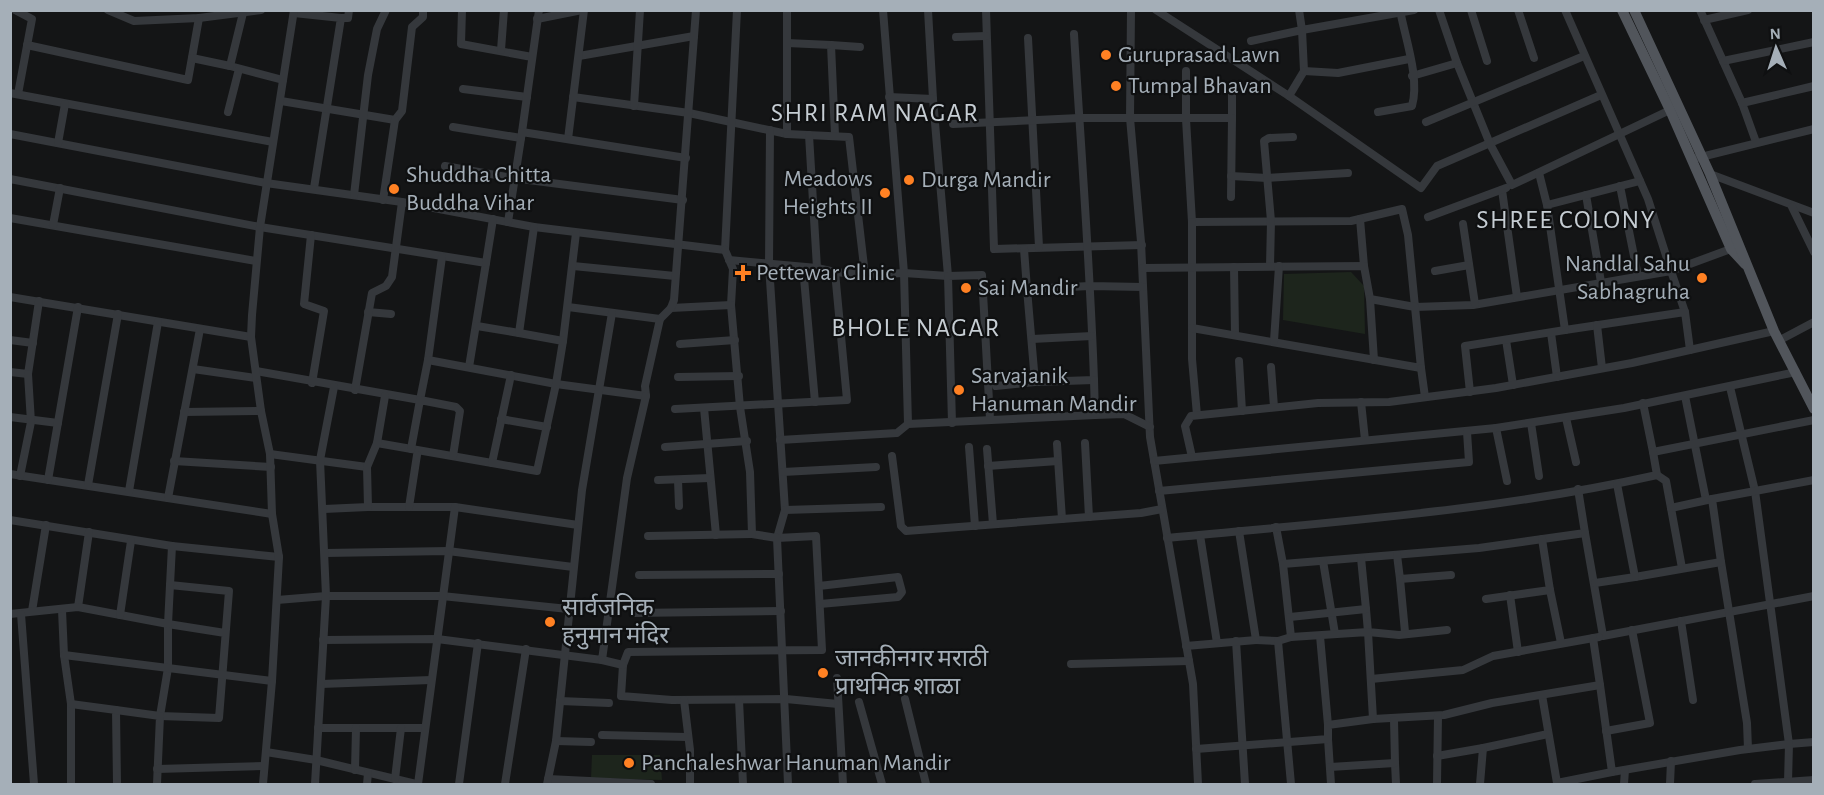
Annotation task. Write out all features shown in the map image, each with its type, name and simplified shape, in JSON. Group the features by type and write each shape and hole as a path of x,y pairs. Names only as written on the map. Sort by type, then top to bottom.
{"main road":[{"path":"1622,10 1696,159 1710,174 1736,247 1735,256 1745,264 1814,409"},
{"path":"1634,10 1696,159 1736,247"}],"street":[{"path":"108,10 134,21 199,18 261,10"},
{"path":"134,21 138,10"},
{"path":"262,784 272,681 279,557 272,514 270,454 261,411 252,337 256,261 266,183 294,12 348,18 349,10"},
{"path":"354,195 377,29 386,10"},
{"path":"383,200 395,120 402,111 412,27 423,17 423,10"},
{"path":"462,10 461,44 532,57"},
{"path":"501,50 504,10"},
{"path":"508,222 538,15 583,10 568,139"},
{"path":"634,106 640,10"},
{"path":"602,660 627,478 646,396 645,386 660,320 671,309 683,200 696,10"},
{"path":"737,10 725,250 733,269 731,305 740,407 747,441 752,534"},
{"path":"787,10 787,134"},
{"path":"883,10 904,273 908,424"},
{"path":"928,10 948,276 952,423"},
{"path":"986,10 994,249 1142,245"},
{"path":"1131,10 1130,118 1142,245 1150,427 1189,661 1198,784"},
{"path":"1156,10 1288,96 1421,188 1437,166 1601,95"},
{"path":"1288,96 1304,71 1299,10"},
{"path":"1251,41 1413,10"},
{"path":"1439,10 1457,63 1490,144 1512,185"},
{"path":"1471,10 1487,61"},
{"path":"1518,10 1534,57"},
{"path":"1565,10 1640,181 1685,312 1690,350"},
{"path":"1700,10 1742,103 1756,142"},
{"path":"1704,20 1748,10"},
{"path":"14,11 32,19 14,93 273,142"},
{"path":"1378,112 1412,106 1413,76 1400,12"},
{"path":"230,66 243,13"},
{"path":"27,45 188,80 199,18"},
{"path":"314,188 341,18"},
{"path":"1074,34 1089,245 1095,415"},
{"path":"579,56 694,36"},
{"path":"956,37 986,36"},
{"path":"1028,38 1040,247"},
{"path":"1723,61 1814,42"},
{"path":"787,43 860,47"},
{"path":"831,45 835,135"},
{"path":"1426,122 1584,56"},
{"path":"192,58 283,80"},
{"path":"1304,71 1338,73 1409,59"},
{"path":"1413,76 1457,63"},
{"path":"228,112 239,69"},
{"path":"1186,71 1186,119 1192,222 1192,328 1197,415"},
{"path":"1742,103 1814,86"},
{"path":"1231,197 1232,87"},
{"path":"463,89 527,97"},
{"path":"573,97 689,113 787,134 849,137 865,275"},
{"path":"890,98 933,99"},
{"path":"281,101 364,117 395,120"},
{"path":"58,143 65,104"},
{"path":"1428,217 1502,190 1670,110"},
{"path":"953,124 1079,118 1232,118"},
{"path":"453,126 568,139 686,158"},
{"path":"1696,159 1814,129"},
{"path":"770,130 768,265 783,472 784,510 777,538 788,784"},
{"path":"10,134 266,183 402,202 534,227 725,250"},
{"path":"809,135 817,268"},
{"path":"1274,341 1274,266 1266,138 1293,137"},
{"path":"445,166 513,178 683,200"},
{"path":"1231,176 1267,178 1348,173"},
{"path":"1539,173 1547,205 1565,330"},
{"path":"1710,174 1792,207 1814,213"},
{"path":"10,179 260,227 486,263"},
{"path":"1547,205 1640,181"},
{"path":"1620,186 1638,276"},
{"path":"53,225 60,188"},
{"path":"1502,190 1517,297"},
{"path":"1586,195 1601,282"},
{"path":"355,390 372,293 386,286 392,277 402,202"},
{"path":"1792,207 1814,252"},
{"path":"1192,222 1360,219 1402,209 1408,235 1425,397"},
{"path":"10,218 256,261"},
{"path":"469,367 493,219"},
{"path":"1360,219 1370,298 1374,360"},
{"path":"1463,224 1475,304"},
{"path":"519,333 534,227"},
{"path":"377,442 414,452 453,456 537,471 556,384 576,233"},
{"path":"311,235 304,304 324,311 312,383"},
{"path":"1370,298 1414,307 1475,304 1671,271 1736,247"},
{"path":"1024,249 1035,382"},
{"path":"409,507 420,400 428,360 442,257"},
{"path":"729,260 865,275 904,273 948,276 982,275 990,418"},
{"path":"1435,271 1469,265"},
{"path":"573,266 675,276"},
{"path":"1143,268 1365,266"},
{"path":"803,267 815,402"},
{"path":"1234,267 1235,335"},
{"path":"675,409 847,400 835,272"},
{"path":"1028,289 1090,286 1143,287"},
{"path":"10,297 252,337"},
{"path":"20,476 31,419 28,374 39,301"},
{"path":"671,309 731,305"},
{"path":"48,480 78,307"},
{"path":"568,307 660,320"},
{"path":"368,312 391,314"},
{"path":"1470,392 1465,346 1685,312"},
{"path":"612,313 578,525 568,609 561,701 548,782 651,784"},
{"path":"88,485 118,314"},
{"path":"129,491 158,321"},
{"path":"1191,457 1185,426 1191,416 1274,407 1470,392 1777,335 1814,322"},
{"path":"477,326 563,341"},
{"path":"1597,326 1602,368"},
{"path":"1192,328 1421,368"},
{"path":"168,498 200,329"},
{"path":"1551,333 1557,377"},
{"path":"1032,339 1092,336"},
{"path":"10,340 33,343"},
{"path":"680,344 735,340"},
{"path":"1506,340 1514,385"},
{"path":"428,360 556,384 600,388 646,396"},
{"path":"1239,361 1242,411"},
{"path":"1271,367 1274,407"},
{"path":"193,369 312,383 456,407 460,411 453,456"},
{"path":"10,372 28,374"},
{"path":"1154,461 1496,428 1643,404 1796,372"},
{"path":"492,463 511,375"},
{"path":"678,377 739,376"},
{"path":"996,386 1094,380"},
{"path":"315,784 326,596 324,509 320,460 334,387"},
{"path":"1730,387 1755,491 1789,744 1788,782"},
{"path":"368,507 368,467 377,442 385,396"},
{"path":"1685,396 1721,562 1747,723 1748,749"},
{"path":"1361,402 1365,440"},
{"path":"1643,404 1658,475 1666,481 1682,568"},
{"path":"704,408 716,535"},
{"path":"184,412 261,411"},
{"path":"780,440 897,433 908,424 952,423 990,418 1124,414 1150,427"},
{"path":"10,417 58,423"},
{"path":"1566,417 1576,462"},
{"path":"501,419 547,428"},
{"path":"1653,452 1814,420"},
{"path":"1531,423 1539,476"},
{"path":"1496,428 1507,481"},
{"path":"1159,491 1469,462 1467,432"},
{"path":"665,447 747,441"},
{"path":"1084,443 1089,517"},
{"path":"1057,444 1062,519"},
{"path":"969,447 975,526"},
{"path":"987,449 993,524"},
{"path":"270,454 368,467"},
{"path":"892,456 903,530 1089,517 1162,509"},
{"path":"174,460 271,467"},
{"path":"988,466 1058,461"},
{"path":"783,472 876,467"},
{"path":"10,474 272,514"},
{"path":"1167,538 1377,517 1617,484 1658,475"},
{"path":"658,480 710,478"},
{"path":"678,480 679,506"},
{"path":"1671,508 1814,480"},
{"path":"1617,484 1635,577"},
{"path":"1578,489 1603,636"},
{"path":"324,509 455,507 578,525"},
{"path":"266,752 316,760 417,784 455,507"},
{"path":"784,510 881,507"},
{"path":"10,520 131,541 279,557"},
{"path":"32,611 46,525"},
{"path":"1276,527 1292,637"},
{"path":"1239,531 1256,640"},
{"path":"78,607 89,532"},
{"path":"1283,564 1397,555 1585,533"},
{"path":"648,536 752,534 777,538 816,536 822,650 628,652 623,665 621,696 684,700 786,699 838,704"},
{"path":"1200,535 1217,643"},
{"path":"1542,539 1561,643"},
{"path":"120,615 131,541"},
{"path":"157,784 160,716 168,668 172,546"},
{"path":"325,553 448,551 573,567"},
{"path":"1397,555 1405,633"},
{"path":"1361,558 1373,719"},
{"path":"1323,561 1335,634"},
{"path":"1595,584 1721,562"},
{"path":"639,575 779,574"},
{"path":"1400,579 1451,575"},
{"path":"819,586 898,577 902,592 898,597 820,604"},
{"path":"71,704 160,716 219,718 229,591 170,585"},
{"path":"1486,598 1550,590"},
{"path":"1510,595 1518,652"},
{"path":"277,600 326,596 442,596 568,609"},
{"path":"1371,679 1463,670 1493,656 1814,596"},
{"path":"10,615 78,607 225,633"},
{"path":"1290,617 1366,609"},
{"path":"62,610 64,655 71,704 71,784"},
{"path":"633,613 781,611"},
{"path":"21,614 34,784"},
{"path":"1681,621 1693,700"},
{"path":"1186,646 1236,641 1278,641 1292,637 1335,634 1368,632 1399,635 1447,630"},
{"path":"1606,731 1650,723 1632,630"},
{"path":"1320,636 1331,784"},
{"path":"1593,638 1612,772"},
{"path":"323,640 437,639 566,654 623,665"},
{"path":"1236,641 1245,784"},
{"path":"1278,641 1291,784"},
{"path":"459,784 478,644"},
{"path":"505,784 526,649"},
{"path":"64,655 272,681"},
{"path":"1071,664 1189,661"},
{"path":"837,678 843,784"},
{"path":"321,684 431,680"},
{"path":"1328,725 1373,719 1394,720 1438,716 1492,703 1600,685"},
{"path":"1542,695 1553,784 1582,781 1612,772 1671,761 1814,742"},
{"path":"739,699 743,784"},
{"path":"905,699 926,784"},
{"path":"684,700 690,750 690,784"},
{"path":"561,701 609,703"},
{"path":"859,702 882,784"},
{"path":"116,710 117,784"},
{"path":"1437,784 1438,716"},
{"path":"1394,720 1396,784"},
{"path":"318,728 425,728"},
{"path":"355,770 356,728"},
{"path":"395,779 401,728"},
{"path":"1437,756 1548,734"},
{"path":"602,735 687,737"},
{"path":"1196,749 1328,739"},
{"path":"556,741 591,742"},
{"path":"1480,784 1483,748"},
{"path":"1670,784 1671,761"},
{"path":"1330,767 1395,764"},
{"path":"157,769 264,766"},
{"path":"1624,784 1625,770"},
{"path":"367,784 368,773"},
{"path":"1755,784 1814,780"}],"shaded area":[{"path":"1351,272 1364,286 1365,334 1283,320 1284,274"},
{"path":"592,755 660,755 662,780 591,778"}],"place":[{"name":"Guruprasad Lawn","path":"1106,55"},
{"name":"Tumpal Bhavan","path":"1116,86"},
{"name":"Durga Mandir","path":"909,180"},
{"name":"Shuddha Chitta Buddha Vihar","path":"394,189"},
{"name":"Meadows Heights II","path":"885,193"},
{"name":"Pettewar Clinic","path":"743,273"},
{"name":"Nandlal Sahu Sabhagruha","path":"1702,278"},
{"name":"Sai Mandir","path":"966,288"},
{"name":"Sarvajanik Hanuman Mandir","path":"959,390"},
{"name":"सार्वजनिक हनुमान मंदिर","path":"550,622"},
{"name":"जानकीनगर मराठी प्राथमिक शाळा","path":"823,673"},
{"name":"Panchaleshwar Hanuman Mandir","path":"629,763"}],"district":[{"name":"SHRI RAM NAGAR","path":"875,113"},
{"name":"SHREE COLONY","path":"1566,220"},
{"name":"BHOLE NAGAR","path":"916,328"}]}
